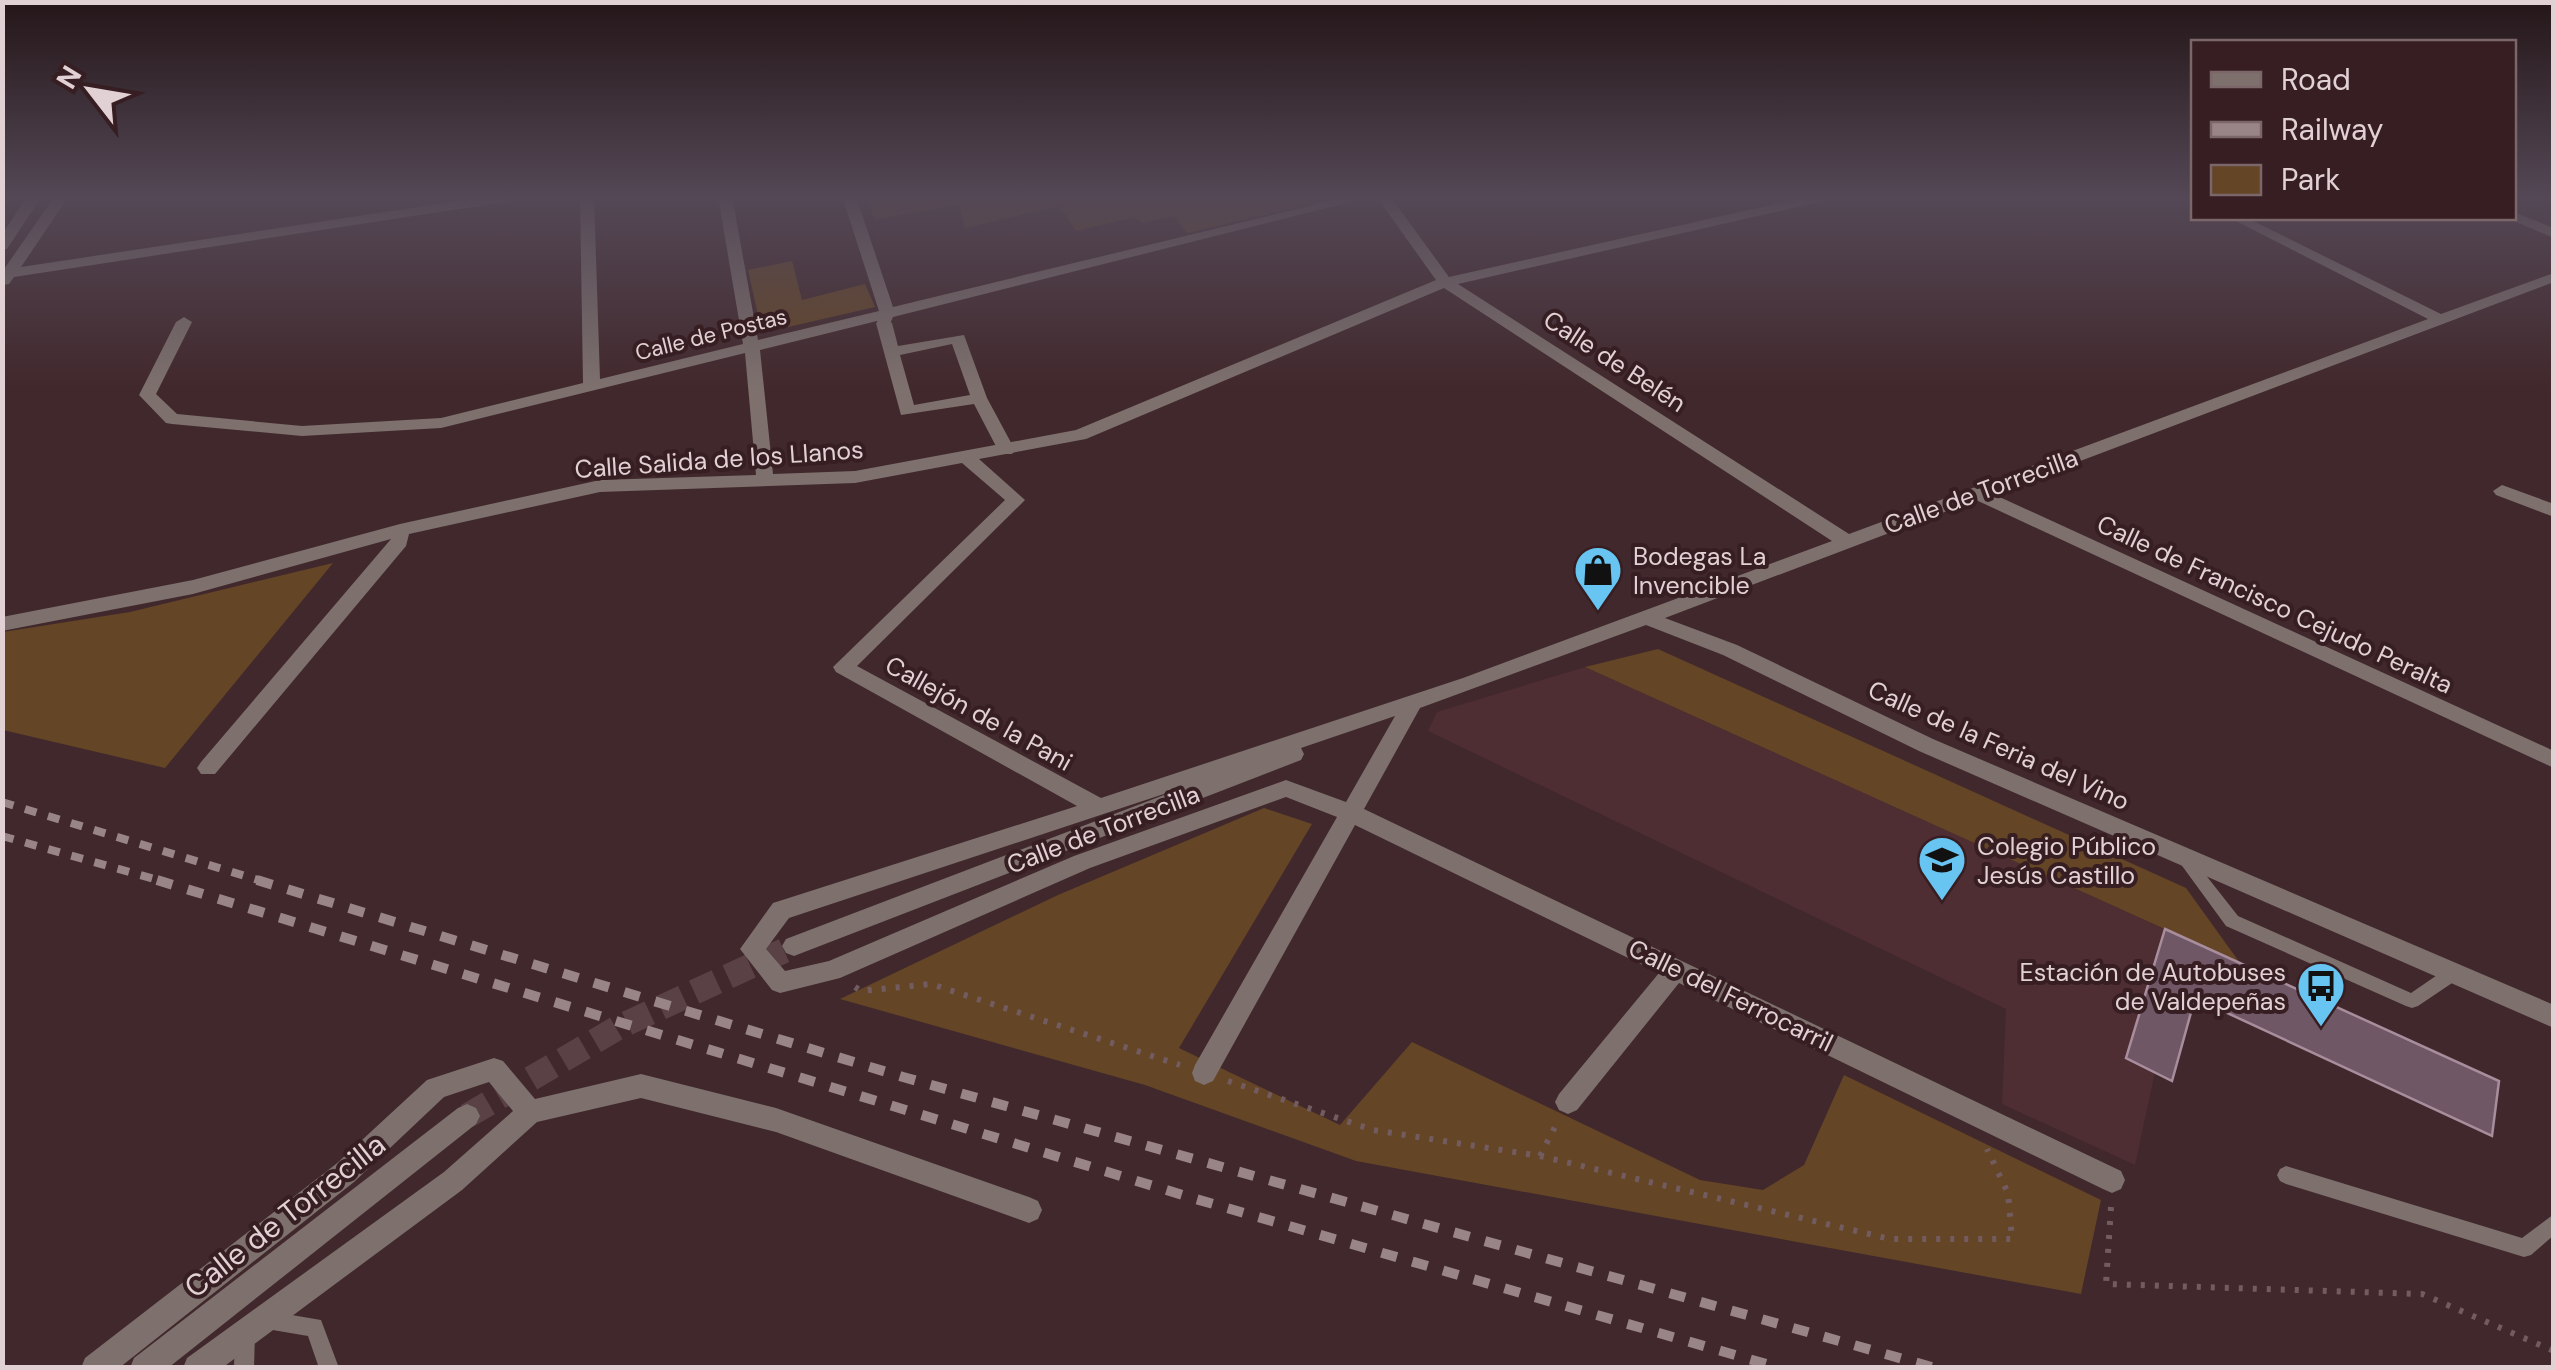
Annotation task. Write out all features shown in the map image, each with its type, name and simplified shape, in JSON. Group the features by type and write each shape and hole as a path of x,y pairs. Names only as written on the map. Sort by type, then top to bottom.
{"street":[{"path":"7,277 115,260"},
{"path":"590,260 594,372 590,388"},
{"path":"737,260 752,348 765,482"},
{"path":"868,260 907,411 979,398"},
{"name":"Calle de Postas","path":"184,322 147,395 172,419 302,431 441,423 1113,260"},
{"name":"Calle de Belén","path":"1429,260 1445,282 1846,540"},
{"name":"Calle Salida de los Llanos","path":"2,624 193,587 400,530 600,486 856,477 1080,436 1445,282 1544,260"},
{"path":"2321,260 2442,320"},
{"name":"Calle de Torrecilla","path":"794,946 1644,616 2554,277"},
{"path":"890,352 958,338 979,398 1006,450"},
{"name":"Callejón de la Pani","path":"966,458 1016,500 843,667 1095,805"},
{"path":"2502,491 2554,511"},
{"name":"Calle de Francisco Cejudo Peralta","path":"1976,492 2554,760"},
{"path":"208,768 400,542 400,530"},
{"name":"Calle de la Feria del Vino","path":"1644,616 1686,630 1926,745 2554,1017"},
{"path":"1095,805 1468,684"},
{"path":"1204,1073 1410,708"},
{"name":"Calle del Ferrocarril","path":"1095,805 836,896 781,910 752,949 780,984 832,971 1082,862 1286,788 1348,812 1677,968 2112,1180"},
{"path":"1568,1102 1677,968"},
{"path":"95,1368 344,1173 436,1088 494,1068 530,1112"},
{"path":"198,1368 453,1181 530,1112 641,1086 776,1120 1029,1210"},
{"name":"Calle de Torrecilla","path":"144,1368 467,1116"}],"lane":[{"path":"2185,858 2232,921 2412,1001 2452,974"},
{"path":"2286,1175 2524,1248 2554,1223"},
{"path":"244,1368 254,1326 314,1327 329,1368"}],"path":[{"path":"832,971 861,991 931,984 1373,1130 1540,1156 1890,1239 2012,1239 2008,1193 1971,1111"},
{"path":"1540,1156 1568,1102"},
{"path":"2112,1180 2106,1284 2422,1294 2554,1351"}],"shaded area":[{"name":"Colegio Público Jesús Castillo","path":"1585,667 2165,929 2126,1057 2155,1072 2135,1165 2002,1104 2006,1009 1428,731 1437,712"}],"green space":[{"path":"792,261 802,300 865,284 875,307 762,333 748,270"},
{"path":"333,563 165,768 3,730 3,632 130,612"},
{"path":"1658,649 2186,888 2240,963 1585,667"},
{"path":"1264,808 1312,824 1179,1048 1340,1125 1412,1042 1700,1180 1763,1190 1804,1165 1844,1075 2101,1200 2081,1294 1356,1161 1145,1085 840,999 1058,895"}],"building":[{"name":"Estación de Autobuses de Valdepeñas","path":"2165,929 2499,1081 2492,1136 2195,998 2172,1081 2126,1058"}],"tunnel":[{"path":"467,1116 619,1027 794,946"}],"railway":[{"path":"2,802 265,882"},
{"path":"2,836 165,882"},
{"path":"157,880 1189,1197 1780,1368"},
{"path":"257,880 903,1077 1935,1368"}],"place":[{"name":"Bodegas La Invencible","path":"1598,612"},
{"name":"Colegio Público Jesús Castillo","path":"1942,902"},
{"name":"Estación de Autobuses de Valdepeñas","path":"2321,1028"}]}
